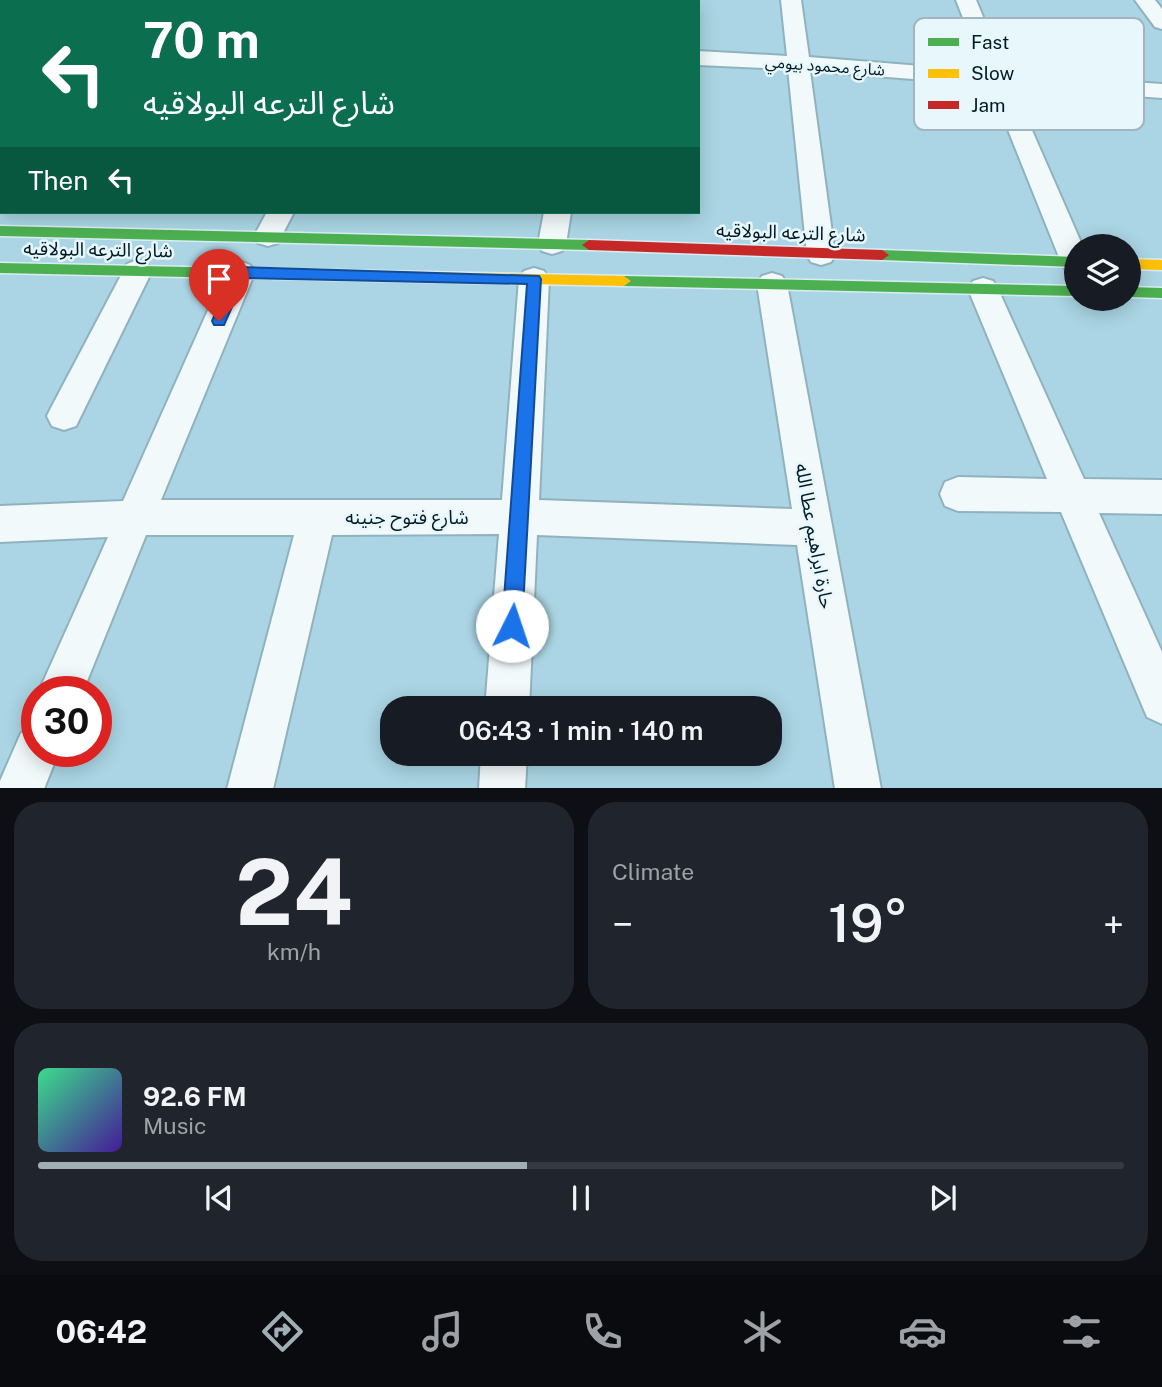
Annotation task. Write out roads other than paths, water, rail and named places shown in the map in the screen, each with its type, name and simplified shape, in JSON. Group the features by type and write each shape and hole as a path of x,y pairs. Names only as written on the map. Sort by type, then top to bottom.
{"main road":[{"name":"شارع الترعه البولاقيه","path":"0,231 58,232 274,224 552,244 1064,262"},
{"path":"34,268 58,232"},
{"path":"1141,264 1162,265"},
{"name":"شارع الترعه البولاقيه","path":"0,268 1064,291"},
{"path":"1141,292 1162,293"}],"street":[{"path":"791,0 821,254"},
{"path":"966,0 973,18"},
{"path":"1145,0 1162,23"},
{"name":"شارع محمود بيومي","path":"700,58 798,62 914,73"},
{"name":"شارع محمود بيومي","path":"1144,90 1162,91"},
{"path":"1021,130 1064,234"},
{"path":"552,244 557,214"},
{"path":"64,416 137,271"},
{"path":"67,676 240,272"},
{"path":"508,696 534,279"},
{"name":"حارة ابراهيم عطا الله","path":"772,284 858,788"},
{"path":"982,289 1162,702"},
{"path":"958,495 1162,497"},
{"path":"250,788 317,517"},
{"name":"شارع فتوح جنينه","path":"0,524 135,518 519,517 814,528"},
{"path":"502,788 503,766"}]}
